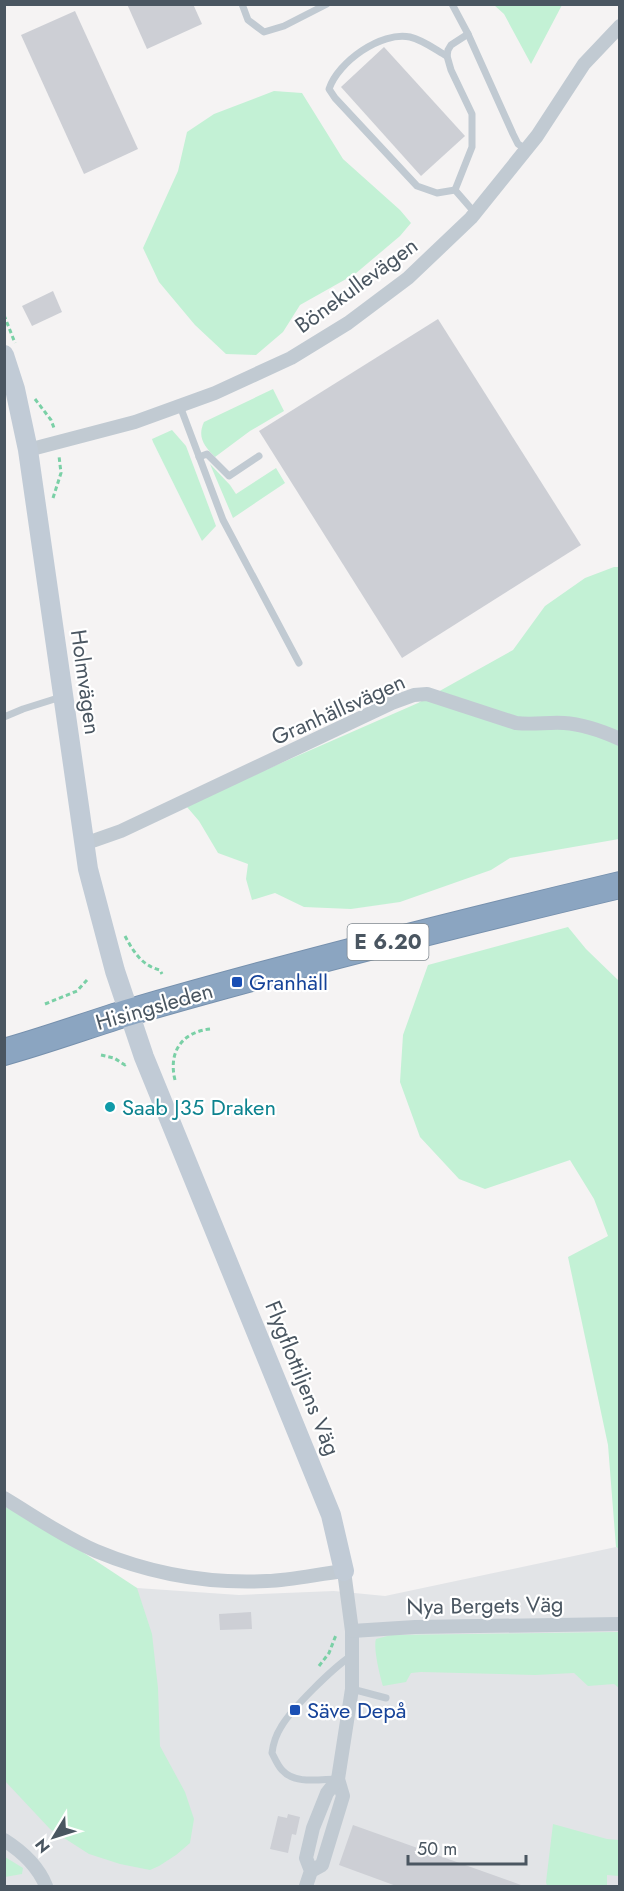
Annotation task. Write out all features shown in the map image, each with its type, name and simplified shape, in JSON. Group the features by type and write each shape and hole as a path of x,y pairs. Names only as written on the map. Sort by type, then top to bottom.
{"highway":[{"name":"Hisingsleden","path":"4,1052 128,1013 483,917 620,885"}],"street":[{"name":"Bönekullevägen","path":"28,450 135,422 225,389 283,362 348,323 408,278 475,213 526,149 584,64 620,26"},
{"name":"Holmvägen","path":"4,356 15,389 28,450 84,844 93,891 128,1013"},
{"name":"Granhällsvägen","path":"84,844 121,831 392,703 414,695 427,694 516,723 531,725 564,723 582,726 620,739"},
{"name":"Flygflottiljens Väg","path":"128,1013 322,1490 333,1522 344,1571 352,1628 352,1689 338,1779 343,1796 322,1865 311,1871"},
{"path":"4,1498 95,1550 162,1573 198,1580 230,1582 269,1581 344,1571"},
{"name":"Nya Bergets Väg","path":"352,1628 620,1624"},
{"name":"Flygflottiljens Väg","path":"306,1887 311,1871 306,1858 313,1828 327,1793 338,1779"},
{"path":"4,1840 23,1852 42,1876 44,1886 57,1887"}],"lane":[{"path":"242,4 248,20 264,32 284,26 327,4"},
{"path":"452,4 518,144 526,149"},
{"path":"455,189 472,147 472,114 451,70 447,56 451,45 468,34"},
{"path":"447,56 410,37 394,36 380,39 342,68 332,80 329,89 417,186 437,194 455,189"},
{"path":"455,189 475,213"},
{"path":"180,406 223,520 299,663"},
{"path":"199,457 207,454 229,476 259,456"},
{"path":"4,717 64,696"},
{"path":"338,1779 306,1780 292,1777 282,1771 272,1753 274,1741 282,1724 337,1665 352,1655"},
{"path":"352,1689 386,1698"}],"path":[{"path":"123,933 142,962 160,970 162,974"},
{"path":"45,1004 80,989 87,980"},
{"path":"175,1080 173,1067 177,1045 183,1038 210,1029"},
{"path":"101,1055 114,1058 125,1065 127,1063"},
{"path":"318,1668 329,1653 338,1627 352,1628"}],"shaded area":[{"path":"5,1529 137,1588 239,1595 334,1591 385,1596 616,1547 619,1549 619,1886 5,1886"}],"green space":[{"path":"494,5 562,5 531,64 504,14"},
{"path":"274,91 302,93 343,159 400,210 411,223 400,236 355,274 300,305 283,332 256,355 226,354 195,325 159,282 143,248 178,171 187,132 214,114"},
{"path":"273,389 284,411 250,431 215,457 203,441 201,432 204,422"},
{"path":"172,430 186,446 216,526 202,541 152,439"},
{"path":"210,464 236,494 276,468 285,483 233,518"},
{"path":"619,567 619,839 510,858 491,870 400,902 351,909 304,907 275,893 252,900 246,879 248,864 218,853 199,821 187,807 215,792 418,703 513,650 545,606 585,578"},
{"path":"568,927 586,949 619,981 619,1549 616,1547 608,1445 568,1257 608,1236 594,1199 570,1160 485,1189 459,1179 420,1137 400,1082 403,1035 428,965"},
{"path":"5,1507 34,1520 137,1588 152,1634 158,1688 160,1746 185,1792 194,1819 190,1843 176,1855 150,1870 120,1864 89,1854 50,1829 5,1781"},
{"path":"619,1632 619,1688 614,1684 588,1686 574,1673 535,1675 421,1672 411,1673 406,1682 383,1686 375,1649 376,1639 391,1635"},
{"path":"553,1824 607,1839 619,1840 619,1876 607,1875 607,1886 547,1886"},
{"path":"5,1857 23,1868 22,1874 5,1877"}],"building":[{"path":"127,4 193,4 202,24 147,49"},
{"path":"75,11 138,149 84,174 21,35"},
{"path":"384,47 465,136 421,176 341,87"},
{"path":"53,291 62,312 32,326 22,306"},
{"path":"438,319 581,545 402,658 259,431"},
{"path":"251,1612 252,1629 220,1630 219,1614"},
{"path":"288,1814 300,1817 296,1835 292,1834 288,1853 270,1849 278,1816 287,1818"},
{"path":"353,1825 521,1885 521,1887 399,1887 339,1865"}],"place":[{"name":"Granhäll","path":"237,982"},
{"name":"Saab J35 Draken","path":"110,1107"},
{"name":"Säve Depå","path":"295,1710"}]}
